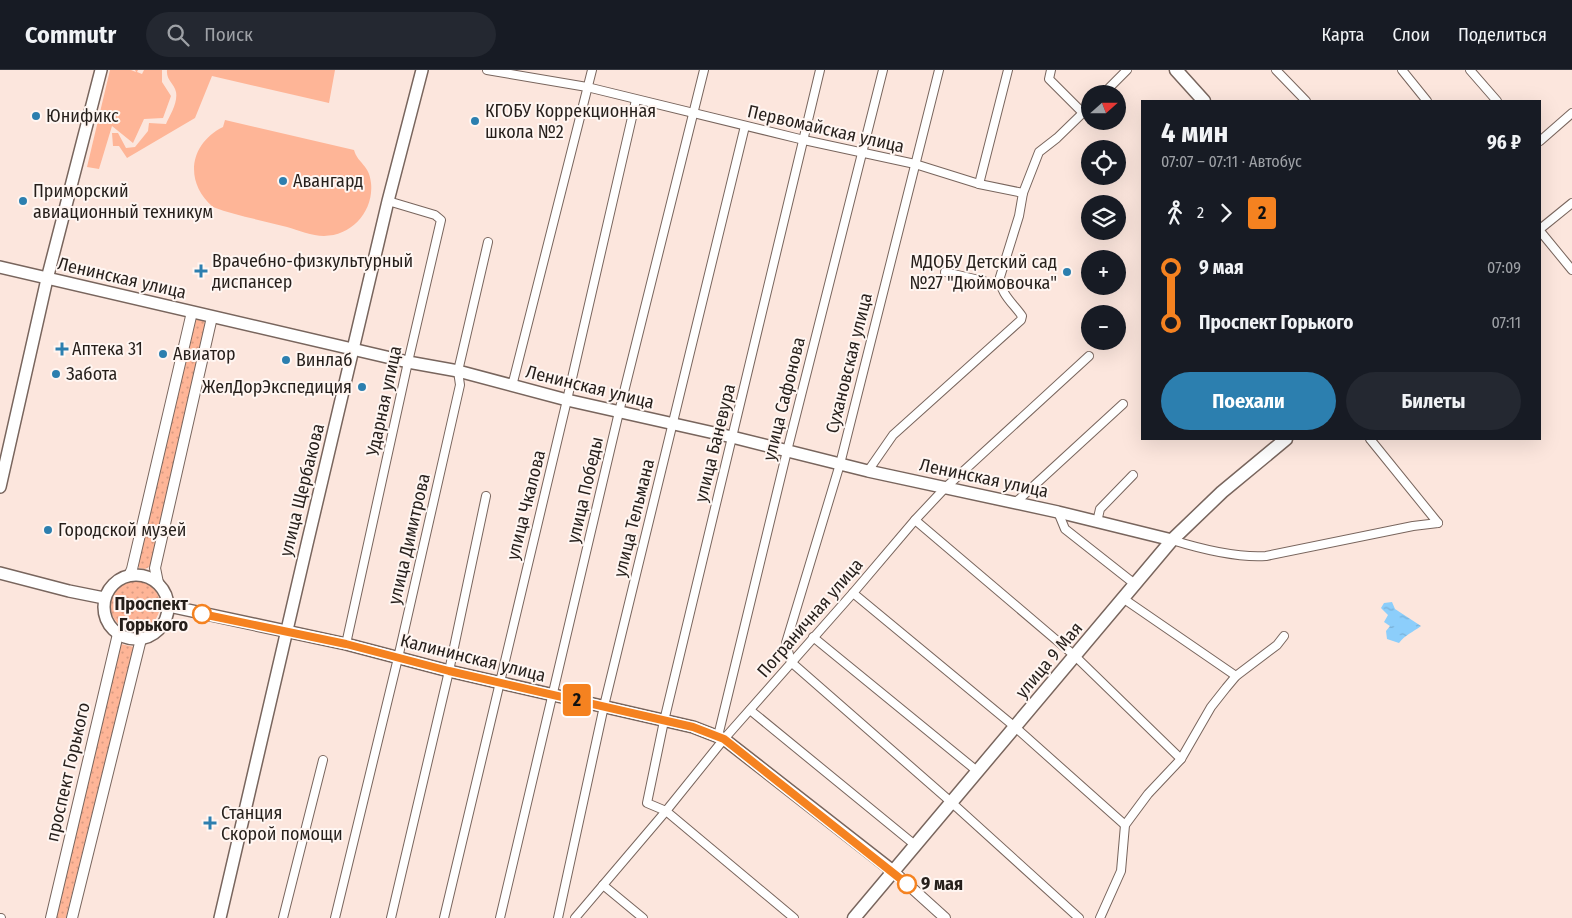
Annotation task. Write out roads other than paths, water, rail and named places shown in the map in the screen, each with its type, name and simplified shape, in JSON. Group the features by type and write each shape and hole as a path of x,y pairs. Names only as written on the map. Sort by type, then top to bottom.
{"main road":[{"path":"0,487 47,279 101,70"},
{"name":"улица Щербакова","path":"220,918 388,201 422,70"},
{"path":"1176,70 1203,100"},
{"name":"Ленинская улица","path":"0,267 354,350 458,371 567,400 732,437 868,471 1058,512 1172,540"},
{"name":"улица 9 Мая","path":"854,918 1172,540 1222,492 1285,440"},
{"path":"0,573 104,598"},
{"path":"137,575 148,577 158,583 164,591 169,606 161,627 155,633 141,639 131,639 118,634 106,618 104,598 112,586 119,578 137,575"},
{"name":"Калининская улица","path":"169,606 286,633 346,644 449,671 693,727 721,738 892,871"}],"street":[{"name":"Первомайская улица","path":"487,70 588,87 804,140 915,164 979,184 1024,193"},
{"path":"512,386 592,70"},
{"name":"улица Победы","path":"500,918 619,412 704,70"},
{"name":"улица Баневура","path":"666,811 647,804 664,721 820,70"},
{"name":"улица Сафонова","path":"721,738 786,451 883,70"},
{"name":"Сухановская улица","path":"791,662 786,643 840,464 938,70"},
{"path":"979,184 1008,70"},
{"path":"1052,70 1049,79 1081,111"},
{"path":"1112,85 1127,70"},
{"path":"1276,70 1305,100"},
{"path":"1402,70 1426,100"},
{"path":"1470,70 1495,100"},
{"name":"улица Чкалова","path":"444,918 636,100"},
{"path":"1541,140 1572,113"},
{"path":"868,471 893,435 1021,320 1022,316 1008,300 1000,285 1000,277 1019,216 1024,193 1040,152 1058,138 1081,115"},
{"name":"улица Тельмана","path":"558,918 604,706 745,126"},
{"name":"Ударная улица","path":"346,644 408,362 442,220 435,215 388,201"},
{"path":"1541,229 1572,203"},
{"path":"1541,231 1572,270"},
{"name":"улица Димитрова","path":"335,918 398,658 460,385 458,371 488,242"},
{"path":"945,272 1000,285"},
{"path":"129,576 192,312"},
{"path":"158,583 155,568 212,316"},
{"name":"Пограничная улица","path":"575,918 666,811 721,738 750,710 915,520 945,488 1089,356"},
{"path":"1015,503 1123,404"},
{"path":"1172,540 1217,552 1253,557 1413,526 1438,523 1371,440"},
{"path":"1097,522 1100,509 1133,475"},
{"path":"391,918 449,671 486,496"},
{"path":"1058,512 1065,529 1136,585"},
{"path":"915,520 1075,656 1180,758"},
{"path":"853,593 1015,727 1125,825"},
{"path":"1124,599 1236,676"},
{"name":"проспект Горького","path":"51,918 118,634"},
{"path":"1100,918 1121,871 1125,825 1148,794 1180,758 1211,707 1236,676 1277,645 1284,636"},
{"path":"813,637 977,771"},
{"path":"72,918 141,639"},
{"path":"791,662 951,802 1079,918"},
{"path":"750,710 915,845"},
{"path":"283,918 323,760"},
{"path":"666,811 794,918"},
{"name":"Калининская улица","path":"892,871 945,918"},
{"path":"603,885 643,918"}],"water":[{"path":"1392,602 1395,609 1421,626 1399,643 1387,639 1386,631 1390,626 1384,622 1388,615 1381,608 1384,603"}],"place":[{"name":"Юнификс","path":"36,116"},
{"name":"КГОБУ Коррекционная школа №2","path":"475,121"},
{"name":"Авангард","path":"283,181"},
{"name":"Приморский авиационный техникум","path":"23,201"},
{"name":"Врачебно-физкультурный диспансер","path":"201,271"},
{"name":"МДОБУ Детский сад №27 \"Дюймовочка\"","path":"1067,272"},
{"name":"Аптека 31","path":"62,349"},
{"name":"Авиатор","path":"163,354"},
{"name":"Винлаб","path":"286,360"},
{"name":"Забота","path":"56,374"},
{"name":"ЖелДорЭкспедиция","path":"362,387"},
{"name":"Городской музей","path":"48,530"},
{"name":"Проспект Горького","path":"202,614"},
{"name":"Станция Скорой помощи","path":"210,823"},
{"name":"9 мая","path":"907,884"}]}
